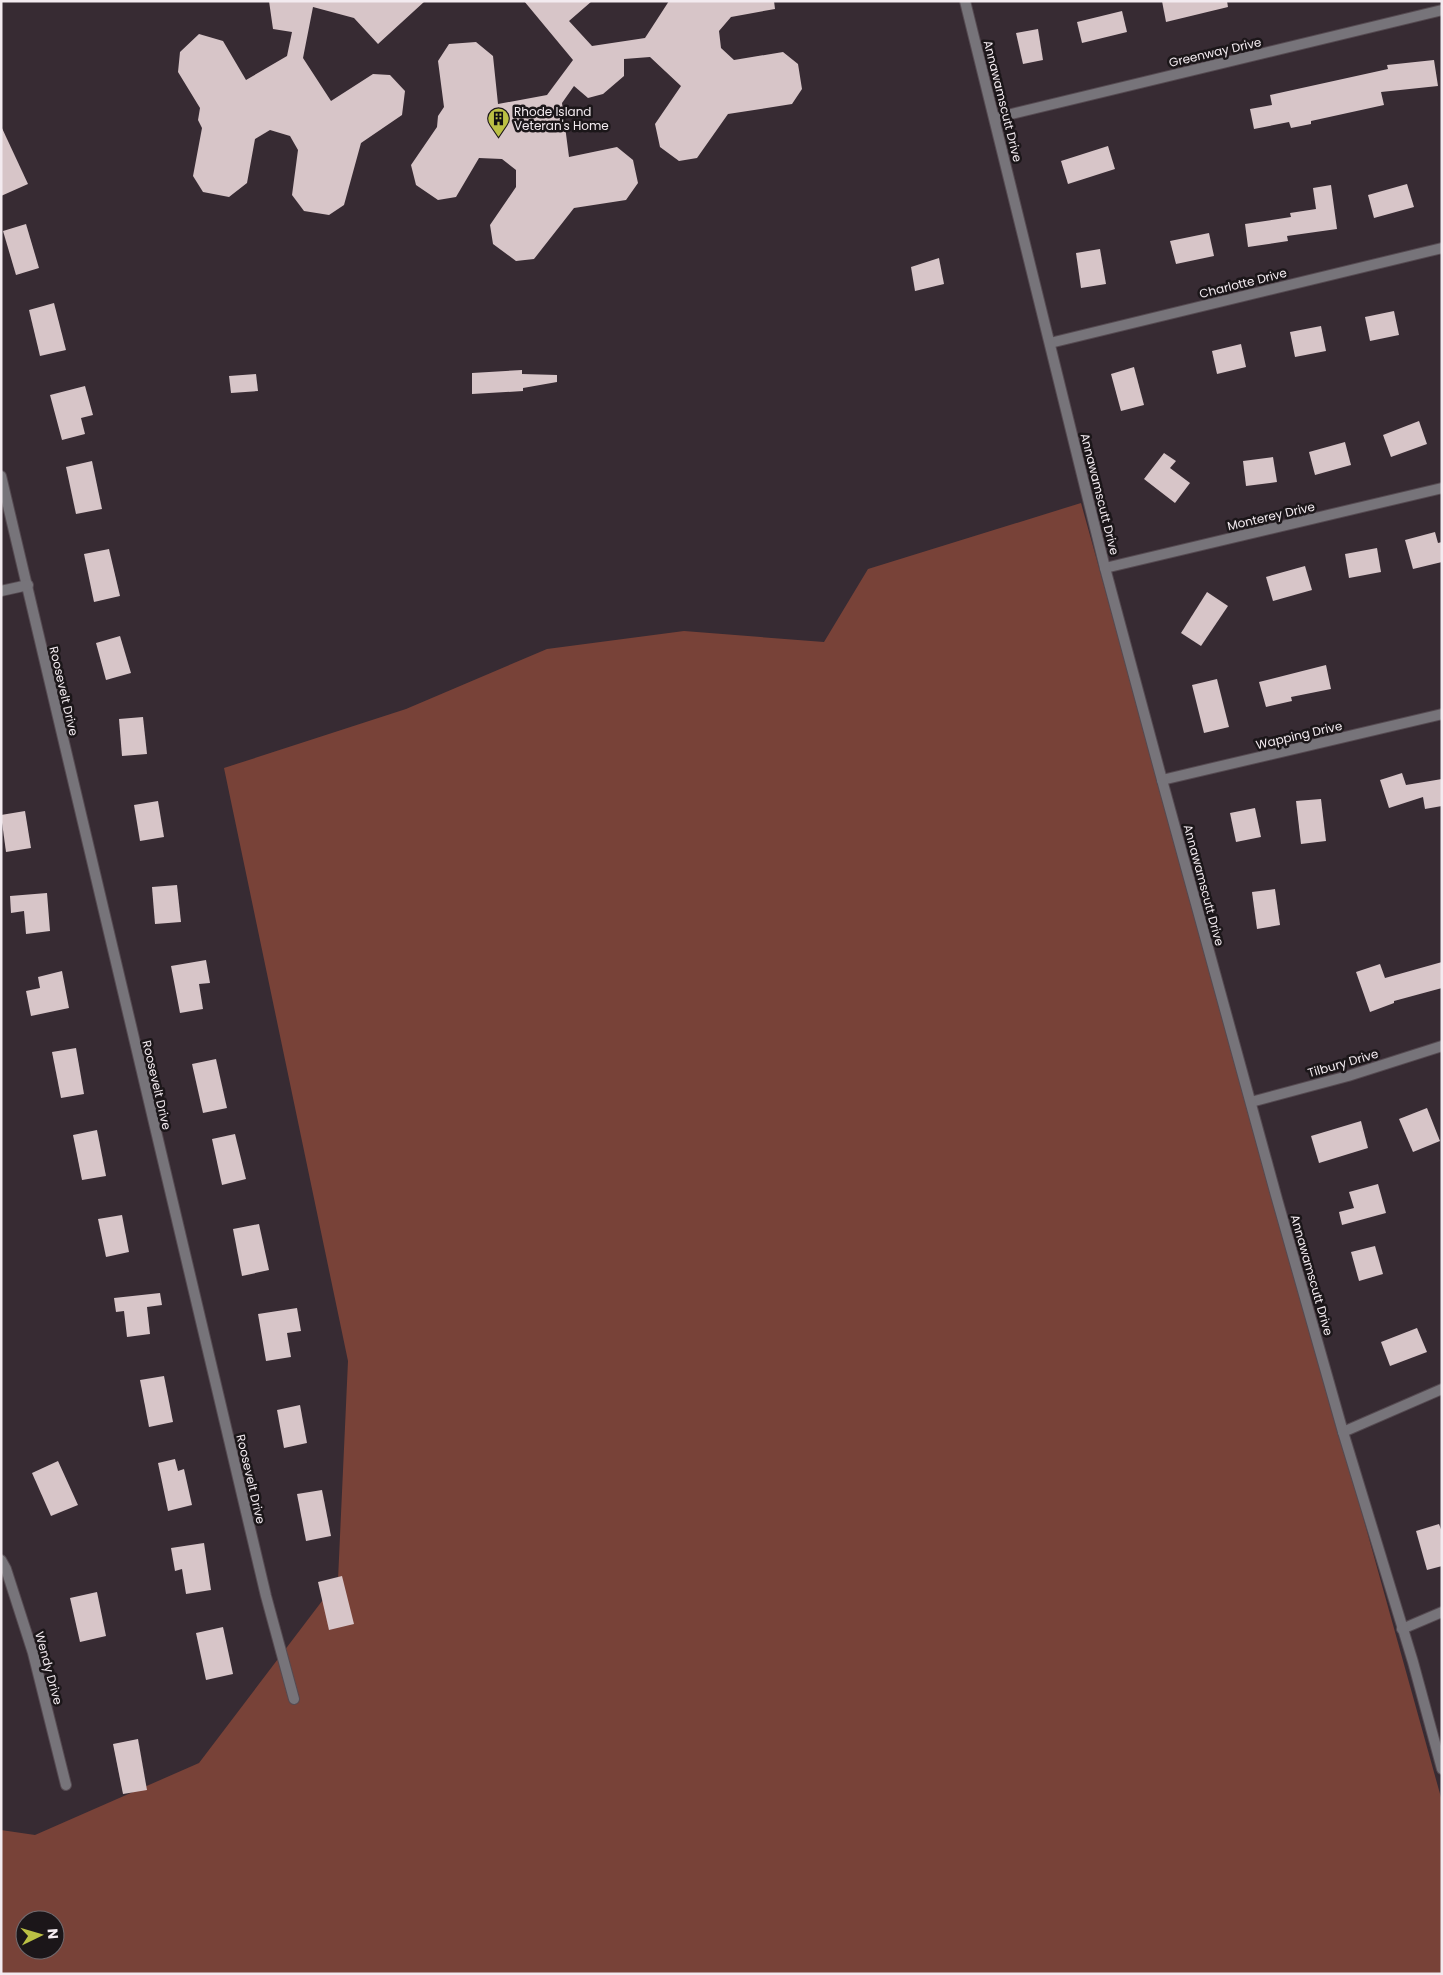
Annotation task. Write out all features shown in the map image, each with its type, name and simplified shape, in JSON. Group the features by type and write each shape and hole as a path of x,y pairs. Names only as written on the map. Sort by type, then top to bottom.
{"street":[{"name":"Annawamscutt Drive","path":"965,1 1105,568 1162,780 1343,1432 1366,1504 1442,1769"},
{"name":"Greenway Drive","path":"994,118 1442,10"},
{"name":"Charlotte Drive","path":"1050,343 1442,248"},
{"name":"Roosevelt Drive","path":"1,476 263,1587 294,1699"},
{"name":"Monterey Drive","path":"1105,568 1442,488"},
{"path":"1,591 28,585"},
{"name":"Wapping Drive","path":"1162,780 1442,714"},
{"name":"Tilbury Drive","path":"1251,1102 1348,1076 1442,1046"},
{"path":"1343,1432 1442,1389"},
{"name":"Wendy Drive","path":"1,1560 33,1653 66,1785"},
{"path":"1402,1628 1442,1612"}],"shaded area":[{"path":"1081,503 1442,1801 1442,1974 1,1974 1,1830 35,1835 199,1763 338,1580 348,1361 224,768 406,709 547,649 684,631 824,642 868,569"}],"building":[{"path":"269,1 425,1 378,44 354,18 313,7 303,58 331,101 373,74 390,75 405,91 402,115 361,143 344,205 329,215 304,211 292,195 298,150 290,136 270,130 255,139 247,183 229,197 203,192 193,176 202,128 198,120 200,108 178,72 180,52 199,34 223,41 246,80 287,56 292,32 273,29"},
{"name":"Rhode Island Veteran's Home","path":"524,1 592,1 569,21 592,46 645,38 669,1 774,1 775,9 731,17 719,31 721,48 734,60 783,52 798,64 802,89 792,104 728,114 697,158 679,161 660,147 655,124 681,86 650,57 624,59 624,76 603,94 588,98 574,86 562,103 569,157 617,147 633,160 638,183 626,200 574,208 534,259 516,261 493,244 490,225 516,187 516,170 502,159 479,158 456,197 438,200 416,185 411,165 437,127 438,116 444,107 438,61 449,44 476,42 493,56 498,104 547,95 573,60"},
{"path":"1162,1 1227,1 1228,7 1166,22"},
{"path":"1122,11 1127,32 1082,43 1077,22"},
{"path":"1038,29 1043,60 1023,64 1016,33"},
{"path":"1434,60 1438,86 1381,92 1384,105 1311,121 1311,124 1291,128 1289,122 1254,129 1250,109 1272,105 1270,95 1388,69 1387,65"},
{"path":"1,126 28,184 1,196"},
{"path":"1108,146 1115,169 1068,184 1061,161"},
{"path":"1407,184 1414,207 1374,218 1368,195"},
{"path":"1331,185 1337,229 1287,236 1288,241 1248,247 1245,224 1291,217 1290,213 1316,209 1313,188"},
{"path":"26,224 39,268 16,275 3,231"},
{"path":"1209,233 1214,256 1176,264 1170,241"},
{"path":"1100,249 1106,284 1081,288 1076,253"},
{"path":"939,258 944,284 915,291 911,267"},
{"path":"54,303 66,350 40,356 29,310"},
{"path":"1394,311 1399,335 1370,341 1365,317"},
{"path":"1321,326 1326,351 1295,357 1290,332"},
{"path":"1241,344 1246,367 1217,374 1212,351"},
{"path":"1134,367 1144,405 1121,411 1111,374"},
{"path":"522,370 522,374 557,375 557,382 523,388 523,391 472,394 472,373"},
{"path":"256,374 258,391 231,393 229,376"},
{"path":"85,386 93,415 81,418 85,434 62,440 50,395"},
{"path":"1419,421 1427,444 1391,457 1383,435"},
{"path":"1345,442 1351,465 1315,475 1309,452"},
{"path":"1164,453 1176,461 1170,468 1190,483 1175,503 1144,479"},
{"path":"1273,457 1277,482 1246,486 1243,461"},
{"path":"92,461 102,509 76,514 66,467"},
{"path":"1435,532 1438,543 1442,542 1442,562 1413,569 1405,540"},
{"path":"1377,548 1381,572 1349,578 1345,554"},
{"path":"109,549 120,596 94,602 84,554"},
{"path":"1305,566 1312,590 1273,601 1266,577"},
{"path":"1207,592 1228,606 1201,646 1181,633"},
{"path":"120,636 131,673 106,680 96,643"},
{"path":"1326,665 1331,689 1291,697 1292,701 1266,707 1259,682"},
{"path":"1217,679 1229,727 1204,733 1192,685"},
{"path":"143,717 147,754 122,756 119,719"},
{"path":"1402,773 1406,785 1442,779 1442,806 1425,809 1423,797 1389,808 1380,780"},
{"path":"1321,799 1326,841 1301,844 1296,801"},
{"path":"158,801 164,837 140,841 134,805"},
{"path":"1255,808 1261,837 1236,842 1230,813"},
{"path":"25,811 31,848 6,852 1,815"},
{"path":"177,885 181,922 155,924 152,887"},
{"path":"1275,889 1280,925 1257,929 1252,892"},
{"path":"47,893 50,931 26,934 24,911 11,913 10,896"},
{"path":"206,960 210,983 199,984 203,1009 180,1013 171,966"},
{"path":"1442,962 1442,988 1394,1001 1394,1003 1370,1012 1356,972 1380,964 1385,978"},
{"path":"62,971 69,1008 31,1016 26,991 40,988 38,977"},
{"path":"76,1048 84,1094 61,1098 52,1052"},
{"path":"216,1059 227,1108 203,1113 192,1064"},
{"path":"1427,1108 1440,1141 1413,1152 1399,1119"},
{"path":"1361,1121 1368,1148 1319,1163 1311,1136"},
{"path":"97,1130 106,1176 82,1180 73,1135"},
{"path":"235,1134 246,1179 222,1185 212,1139"},
{"path":"1378,1184 1386,1213 1342,1225 1339,1212 1354,1208 1349,1192"},
{"path":"122,1215 129,1252 106,1257 98,1219"},
{"path":"259,1224 269,1270 242,1276 233,1229"},
{"path":"1375,1246 1383,1274 1359,1281 1351,1252"},
{"path":"160,1293 162,1305 147,1307 150,1334 127,1337 124,1311 116,1312 114,1298"},
{"path":"297,1308 301,1331 287,1333 291,1357 266,1361 258,1314"},
{"path":"1417,1328 1427,1352 1390,1366 1381,1342"},
{"path":"164,1376 173,1422 149,1427 140,1380"},
{"path":"300,1405 307,1443 284,1448 277,1410"},
{"path":"175,1459 178,1471 184,1469 192,1505 168,1511 158,1463"},
{"path":"58,1461 78,1505 51,1516 32,1473"},
{"path":"322,1490 331,1536 306,1541 297,1494"},
{"path":"1439,1524 1442,1532 1442,1566 1427,1570 1416,1531"},
{"path":"204,1543 211,1590 186,1594 182,1569 175,1571 171,1548"},
{"path":"342,1576 354,1624 329,1630 318,1582"},
{"path":"97,1592 106,1636 80,1642 70,1598"},
{"path":"223,1627 233,1674 206,1680 196,1633"},
{"path":"138,1739 147,1790 123,1794 113,1744"}],"place":[{"name":"Rhode Island Veteran's Home","path":"498,137"}]}
